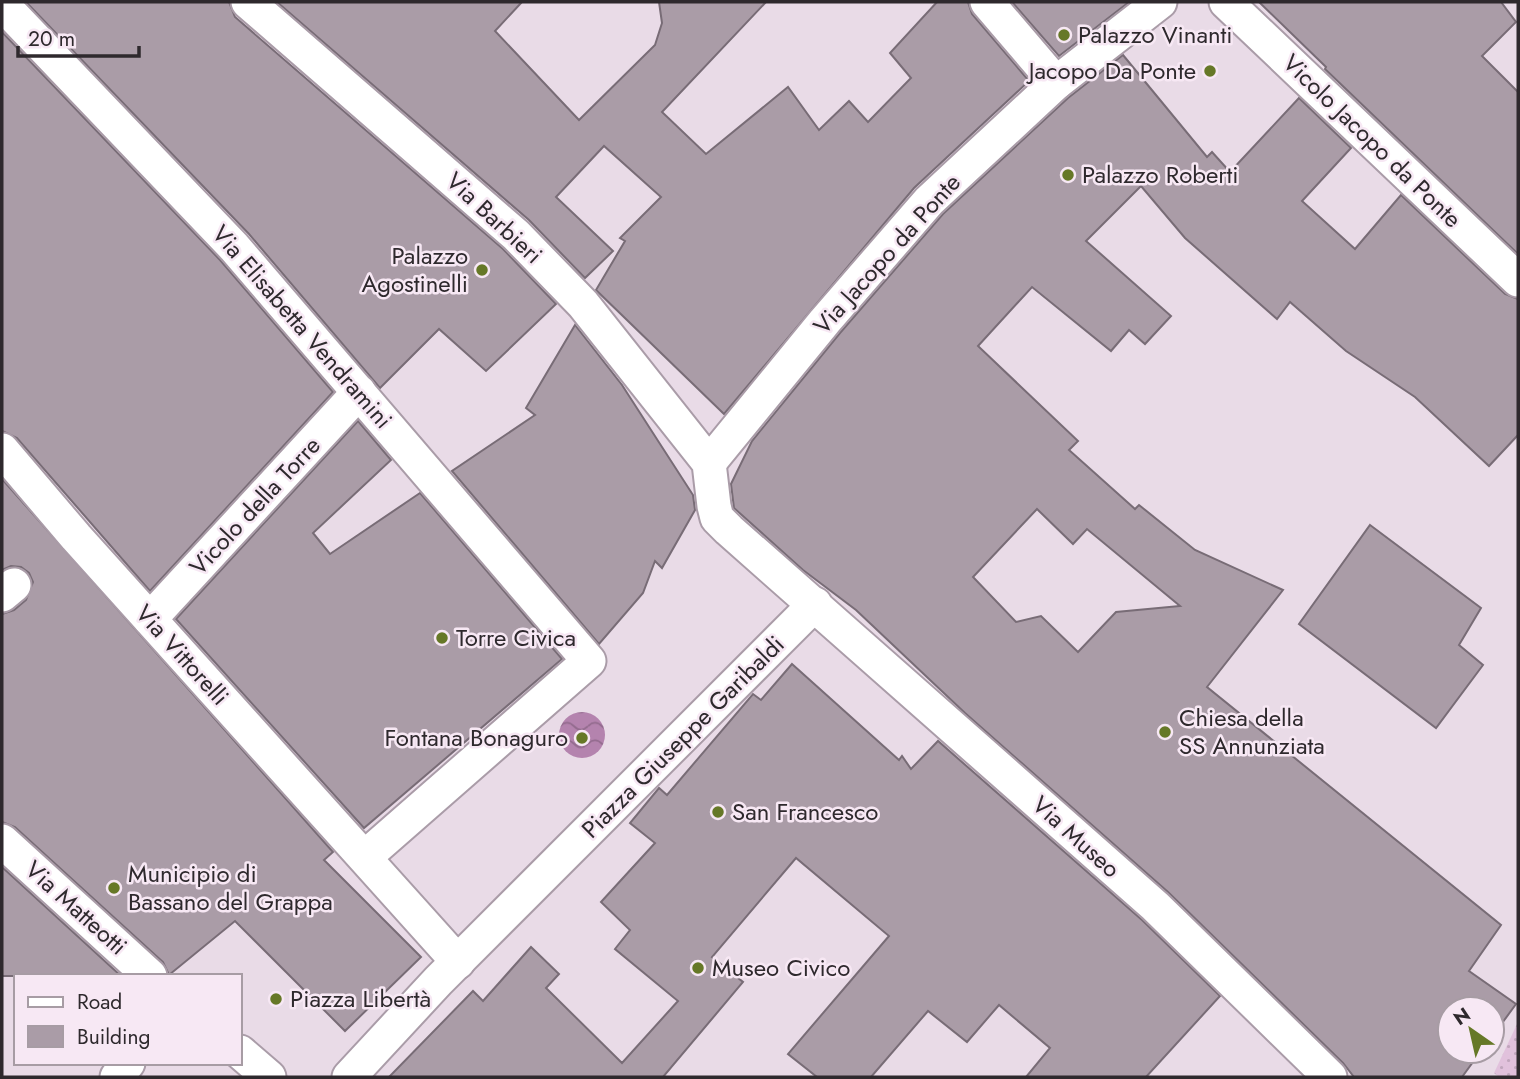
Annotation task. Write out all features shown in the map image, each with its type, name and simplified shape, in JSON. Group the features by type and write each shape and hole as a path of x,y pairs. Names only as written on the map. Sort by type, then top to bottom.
{"street":[{"name":"Via Barbieri","path":"248,2 516,234 583,304 709,463"},
{"path":"987,2 1056,83"},
{"name":"Via Jacopo da Ponte","path":"709,463 825,321 929,201 1056,83 1160,2"},
{"name":"Vicolo Jacopo da Ponte","path":"1226,2 1518,281"},
{"name":"Via Elisabetta Vendramini","path":"2,4 234,247 589,661 365,857"},
{"name":"Vicolo della Torre","path":"150,619 359,392"},
{"name":"Via Vittorelli","path":"2,450 365,857"},
{"path":"709,463 717,518 815,604"},
{"name":"Piazza Giuseppe Garibaldi","path":"355,1070 448,972 815,604"},
{"name":"Via Museo","path":"815,604 1155,906 1330,1077"},
{"name":"Via Matteotti","path":"2,841 148,974"},
{"path":"365,857 448,972"},
{"path":"242,1054 269,1077"}],"shaded area":[{"path":"1518,1022 1518,1077 1499,1077 1494,1073 1498,1065 1506,1065 1506,1048"}],"water":[{"name":"Fontana Bonaguro","path":"582,712 598,719 605,735 598,751 582,758 566,751 559,735 566,719"}],"building":[{"path":"26,2 229,2 235,17 503,249 556,304 486,371 439,329 380,388 249,234"},
{"path":"277,2 522,2 495,31 579,120 655,45 662,23 659,2 766,2 662,112 706,154 788,87 819,130 849,101 868,122 911,78 890,53 937,2 968,2 972,14 1029,81 914,188 724,414 596,290 625,241 620,238 661,197 604,146 556,197 613,251 585,278 529,220"},
{"name":"Palazzo Vinanti","path":"1012,2 1129,2 1059,56"},
{"path":"1259,2 1501,2 1516,22 1482,56 1518,92 1518,254 1325,69 1326,67"},
{"path":"2,32 220,260 333,392 150,591 17,438 2,431"},
{"path":"1123,55 1207,157 1212,152 1230,172 1299,98 1351,148 1302,201 1355,249 1401,195 1505,294 1518,299 1518,435 1489,466 1415,397 1346,351 1290,302 1277,319 1185,238 1141,186 1086,241 1171,316 1145,344 1129,330 1111,351 1032,287 978,346 1078,441 1069,450 1135,509 1139,505 1195,550 1283,590 1207,687 1501,925 1469,971 1503,995 1436,995 1436,1065 1471,1065 1462,1077 1354,1077 1343,1063 1168,892 965,713 856,610 803,570 734,508 731,484 752,441 840,333 943,214 1068,98","holes":["1037,509 1073,544 1087,529 1180,606 1116,612 1078,652 1041,616 1016,622 973,577"]},
{"path":"575,325 622,385 693,495 695,510 662,568 655,561 643,593 599,644 452,471 535,415 526,408"},
{"path":"358,421 391,460 313,533 330,554 420,493 562,659 364,828 176,619"},
{"path":"2,479 333,852 324,860 421,957 345,1031 235,921 169,974 163,962 15,827 2,822 2,614 14,610 26,600 33,582 29,573 21,567 11,566 2,570"},
{"path":"1370,525 1481,608 1459,645 1483,665 1436,728 1299,624"},
{"path":"792,664 899,760 902,756 911,769 938,741 1142,920 1220,996 1146,1077 1026,1077 1050,1048 999,1005 967,1042 928,1011 871,1077 817,1077 788,1054 889,936 796,858 712,957 743,982 663,1077 389,1077 473,991 483,1001 531,947 559,974 546,988 622,1063 678,1001 615,949 630,930 601,902 655,843 630,823 659,788 667,795 753,694 761,700"},
{"path":"2,867 119,974 14,974 2,976"},
{"path":"1506,997 1516,1004 1506,1018"}],"place":[{"name":"Palazzo Vinanti","path":"1064,35"},
{"name":"Jacopo Da Ponte","path":"1210,71"},
{"name":"Palazzo Roberti","path":"1068,175"},
{"name":"Palazzo Agostinelli","path":"482,270"},
{"name":"Torre Civica","path":"442,638"},
{"name":"Chiesa della SS Annunziata","path":"1165,732"},
{"name":"Fontana Bonaguro","path":"582,738"},
{"name":"San Francesco","path":"718,812"},
{"name":"Municipio di Bassano del Grappa","path":"114,888"},
{"name":"Museo Civico","path":"698,968"},
{"name":"Piazza Libertà","path":"276,999"}]}
